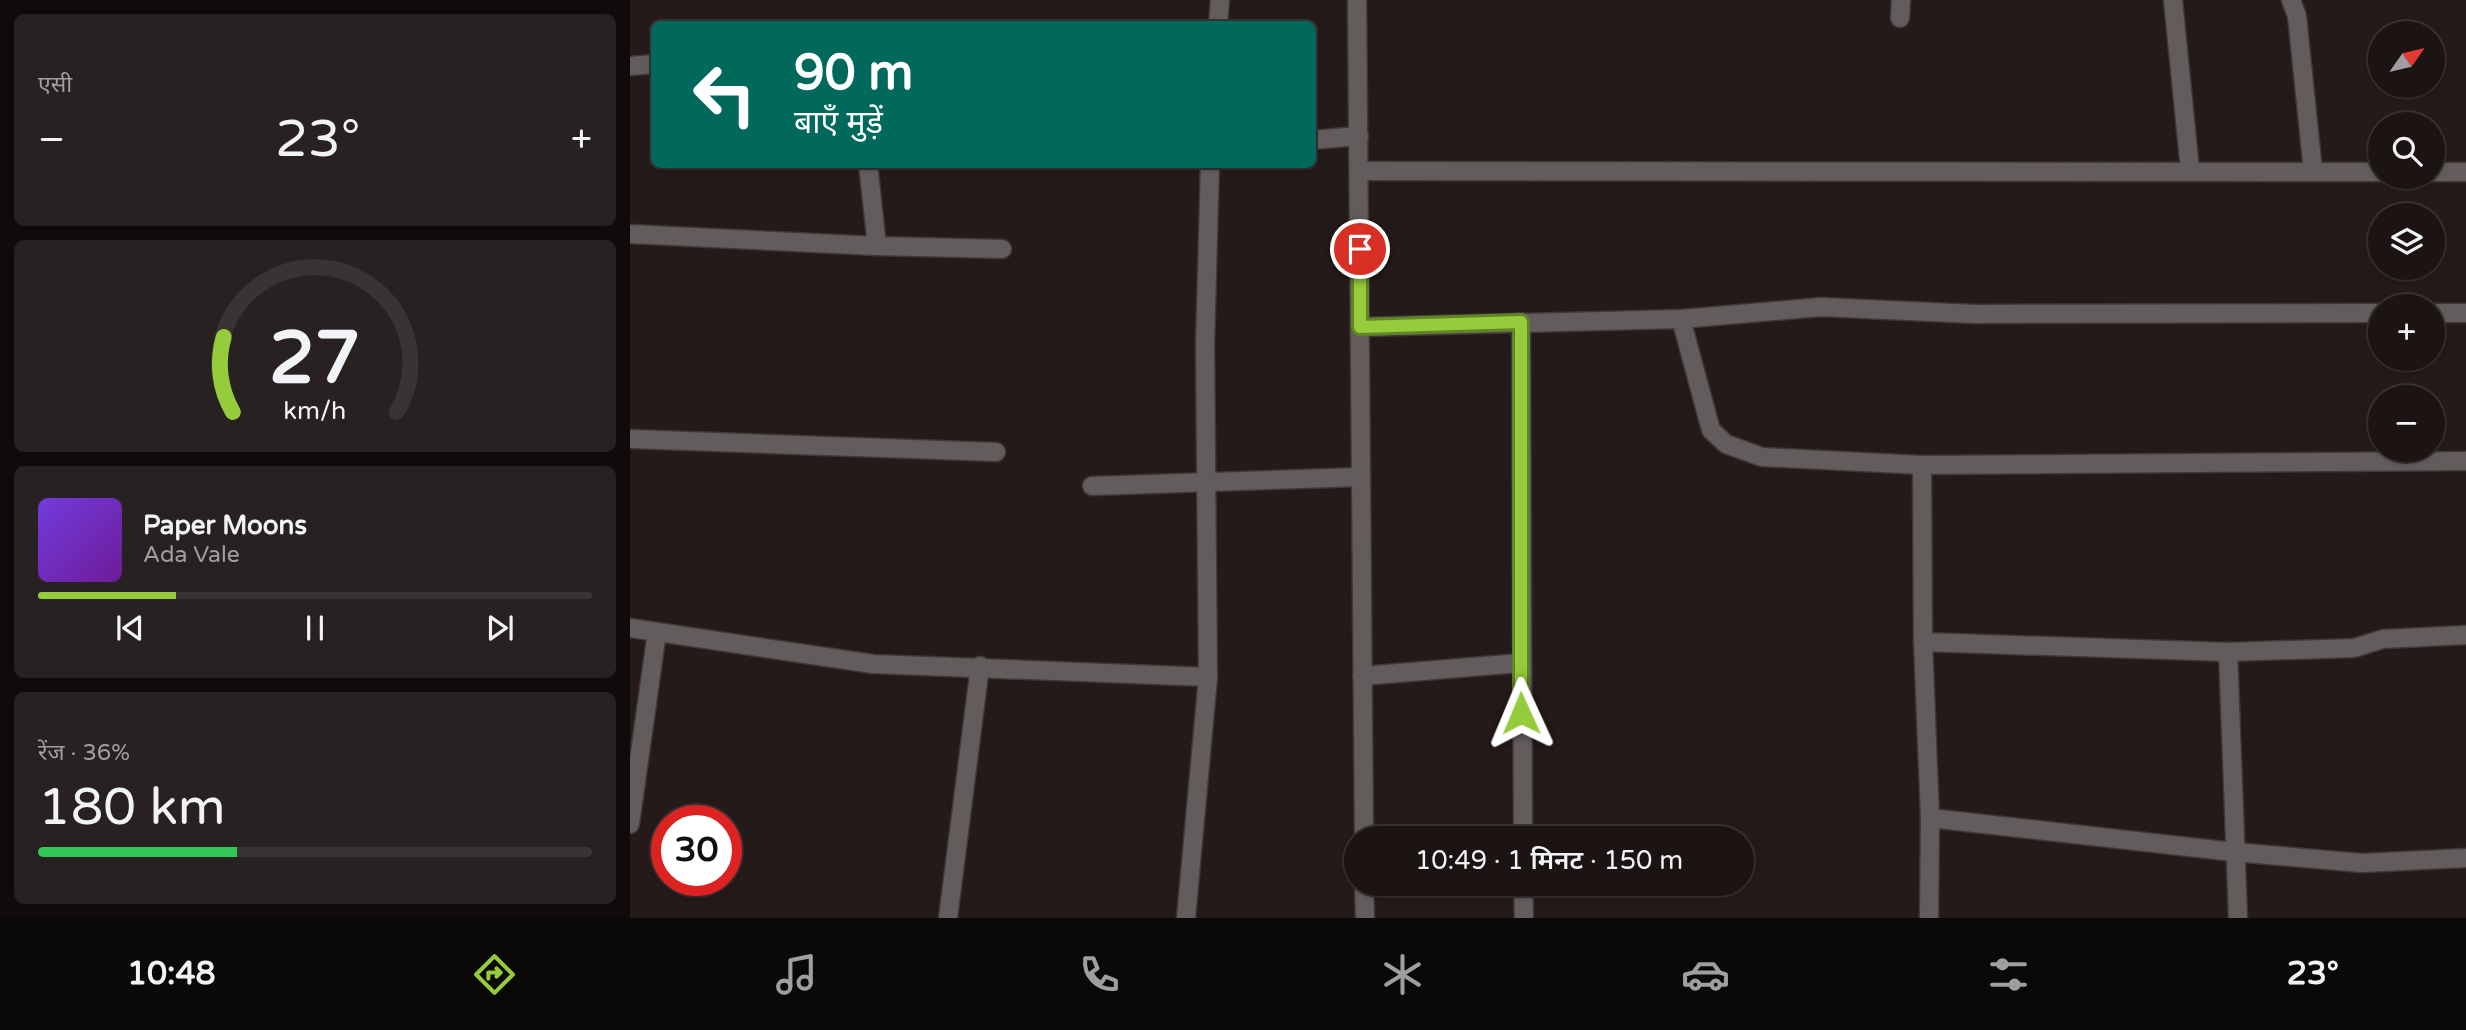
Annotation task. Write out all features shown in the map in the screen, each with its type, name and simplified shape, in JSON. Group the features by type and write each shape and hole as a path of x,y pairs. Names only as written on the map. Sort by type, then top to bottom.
{"street":[{"path":"1218,21 1220,0"},
{"path":"1357,0 1364,826"},
{"path":"1900,19 1901,0"},
{"path":"2174,0 2190,170"},
{"path":"2291,0 2297,16 2313,171"},
{"path":"630,66 651,64"},
{"path":"1316,140 1359,136"},
{"path":"869,168 877,246"},
{"path":"1186,918 1208,677 1205,345 1210,168"},
{"path":"1360,171 2368,172"},
{"path":"2445,172 2466,172"},
{"path":"630,234 877,246 1002,248"},
{"path":"1360,327 1681,319 1821,307 2003,314 2368,313"},
{"path":"2445,313 2466,313"},
{"path":"1681,319 1711,430 1726,444 1762,457 1922,465 2466,461"},
{"path":"1521,322 1520,663 1523,826"},
{"path":"630,439 996,452"},
{"path":"1922,465 1923,642 1930,818 1929,918"},
{"path":"1093,486 1361,477"},
{"path":"630,628 873,664 980,666 1208,677"},
{"path":"630,824 657,632"},
{"path":"1923,642 2228,652 2354,648 2383,639 2466,635"},
{"path":"2228,652 2238,918"},
{"path":"1362,676 1520,663"},
{"path":"948,918 980,666"},
{"path":"1930,818 2234,852 2362,863 2466,858"},
{"path":"1364,896 1365,918"},
{"path":"1524,896 1524,918"}],"route":[{"path":"1360,249 1360,327 1521,322 1521,713"}]}
